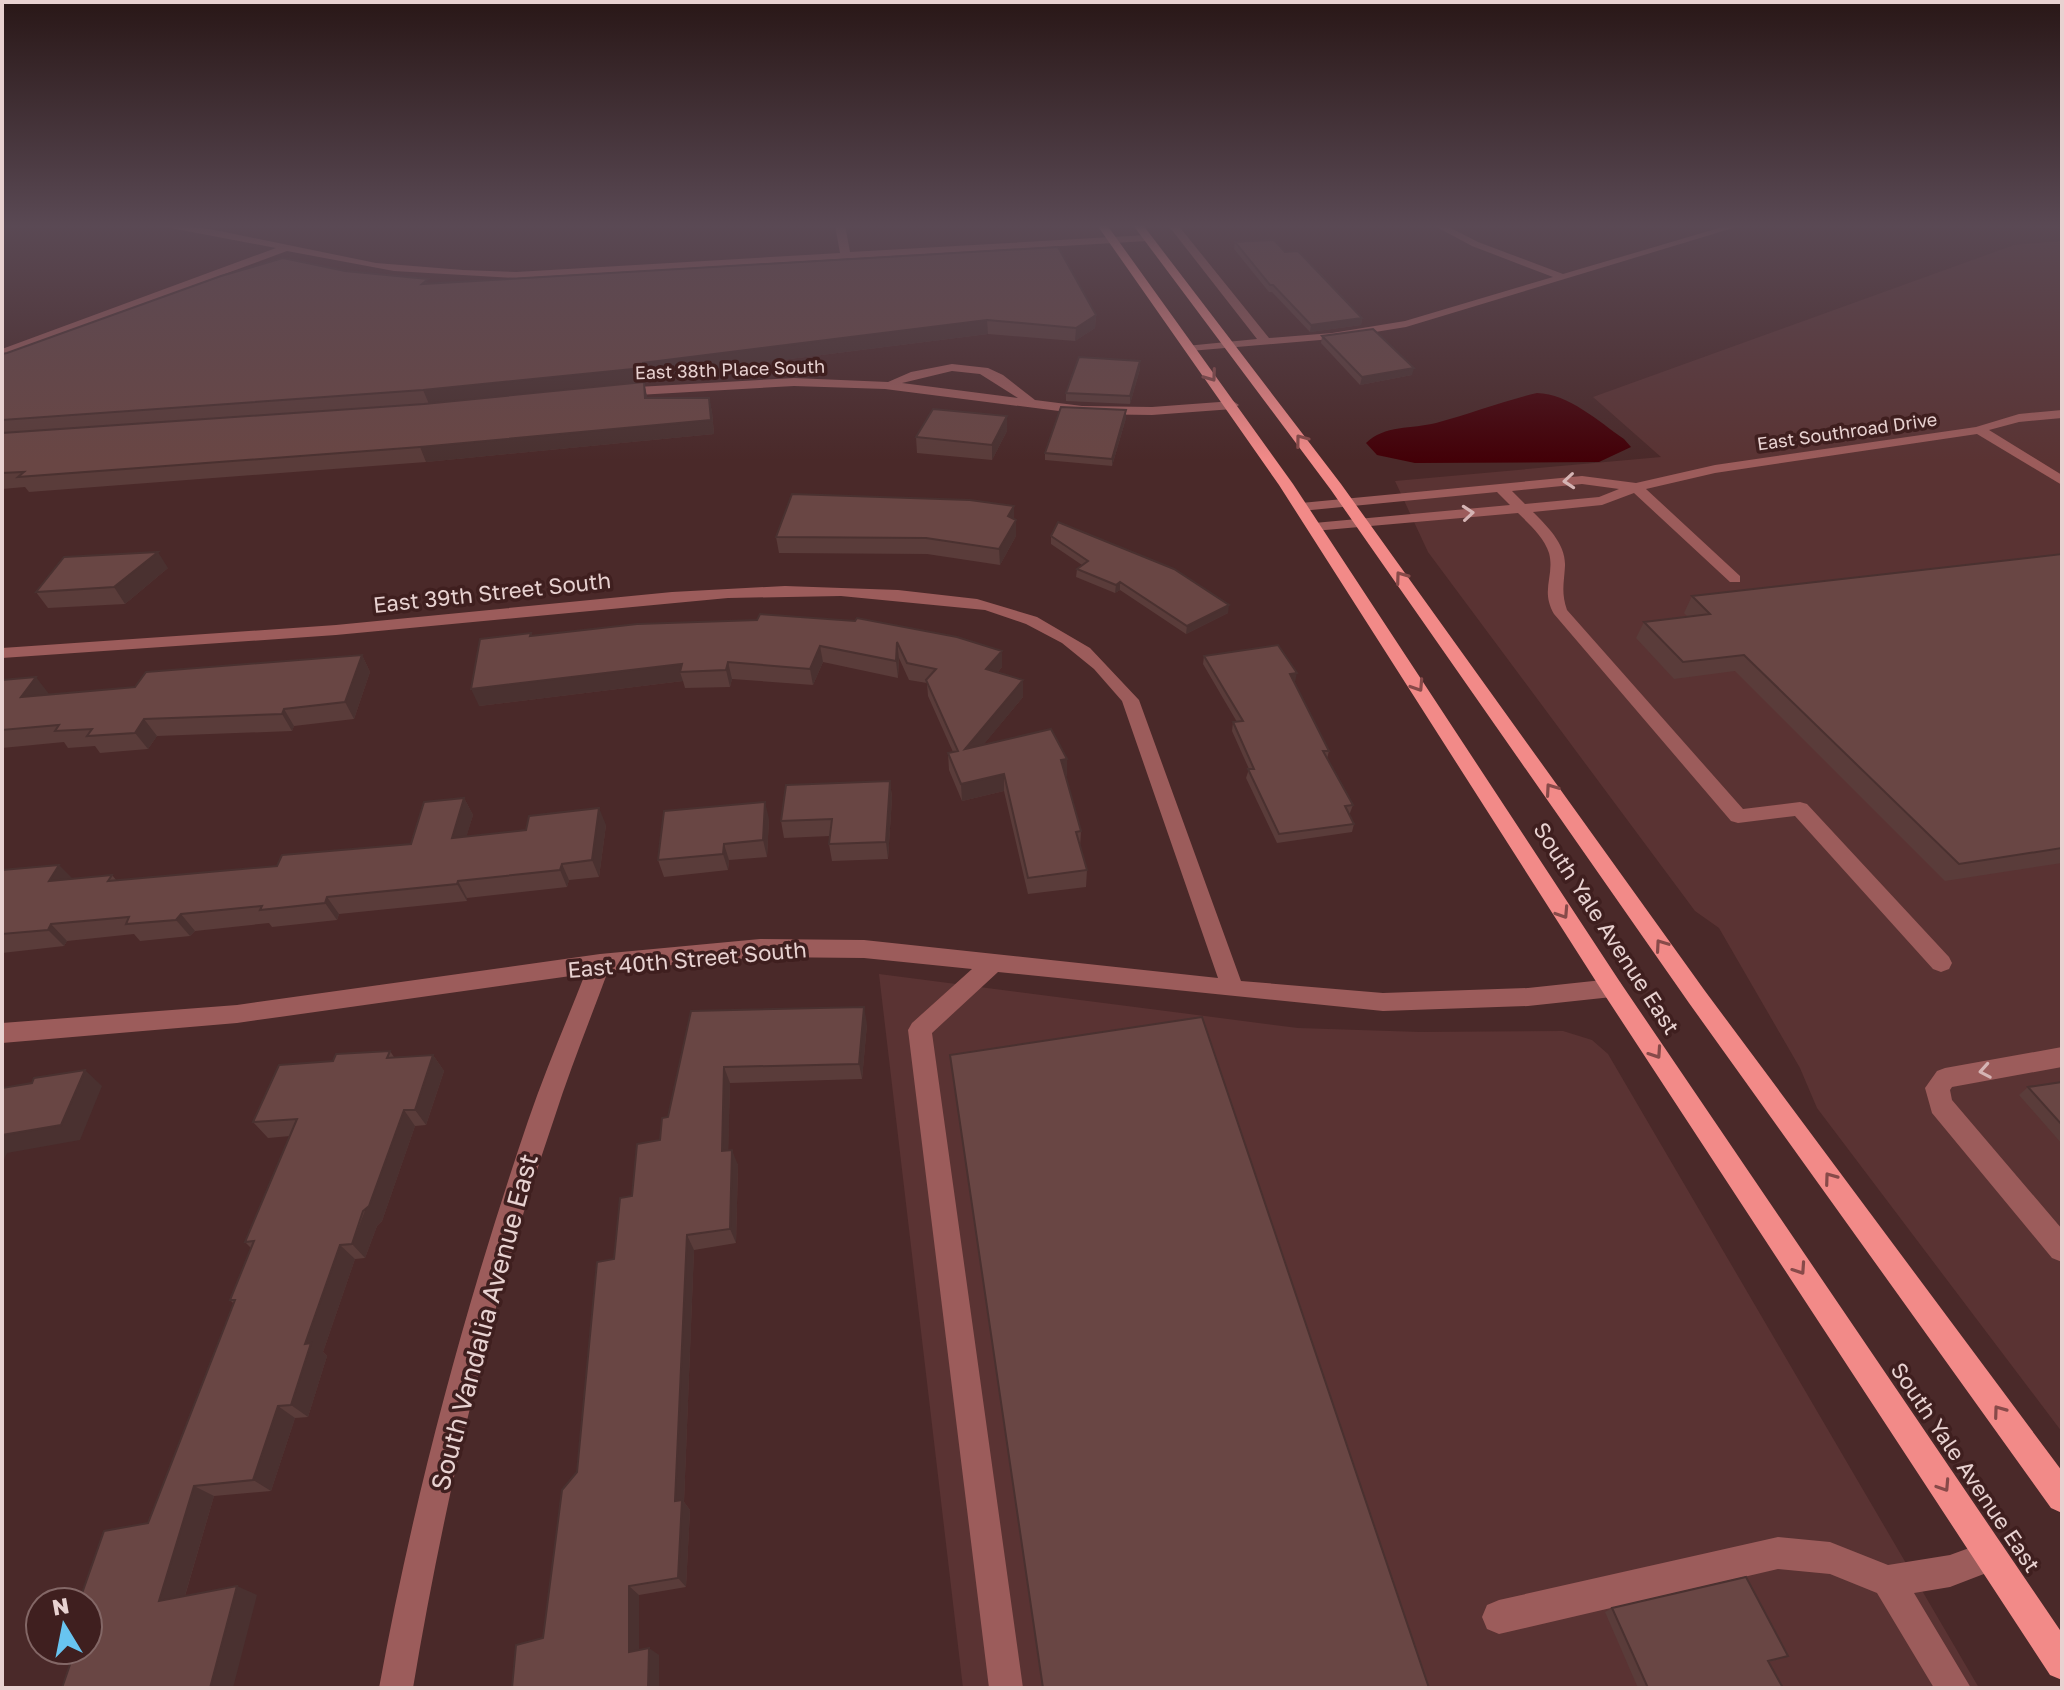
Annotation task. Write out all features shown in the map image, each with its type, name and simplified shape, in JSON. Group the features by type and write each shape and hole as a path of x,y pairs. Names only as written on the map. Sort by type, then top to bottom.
{"main road":[{"name":"South Yale Avenue East","path":"1158,304 1233,405 1301,507 1612,988 2062,1663"},
{"name":"South Yale Avenue East","path":"1198,304 1348,502 1697,997 2062,1497"}],"street":[{"path":"2,353 135,304"},
{"path":"1236,304 1265,341"},
{"path":"1190,348 1332,336 1406,324 1476,304"},
{"name":"East 38th Place South","path":"885,385 938,370 981,369 1009,381 1032,404"},
{"name":"East 38th Place South","path":"610,393 744,383 885,385 1032,404 1118,411 1233,405"},
{"name":"East Southroad Drive","path":"1314,527 1602,501 1636,487 1715,469 1979,430 2009,418 2062,414"},
{"path":"1979,430 2062,481"},
{"name":"East Southroad Drive","path":"1301,507 1582,480 1636,487"},
{"path":"1636,487 1735,579"},
{"path":"1501,488 1550,540 1557,555 1551,591 1560,611 1738,816 1800,809 1941,963"},
{"name":"East 39th Street South","path":"2,653 287,635 730,592 872,593 986,606 1049,626 1105,668 1130,700 1233,989"},
{"name":"East 40th Street South","path":"2,1033 237,1014 600,963 760,948 864,949 1383,1002 1528,997 1612,988"},
{"path":"996,961 920,1030 1006,1688"},
{"name":"South Vandalia Avenue East","path":"396,1688 414,1585 480,1317 541,1119 600,963"},
{"path":"2062,1057 1945,1078 1937,1088 1941,1105 2062,1249"},
{"path":"1499,1617 1778,1553 1830,1558 1888,1581 1950,1571 1991,1556"},
{"path":"1888,1581 1954,1688"}],"shaded area":[{"path":"1851,304 2062,304 2062,1432 1817,1108 1800,1068 1719,928 1695,911 1428,552 1395,481 1661,457 1593,397"},
{"path":"1537,393 1572,403 1631,447 1599,462 1415,463 1377,455 1366,443 1390,430 1436,423"},
{"path":"879,974 1298,1028 1420,1032 1563,1031 1592,1040 1608,1054 1979,1688 963,1688"}],"building":[{"path":"144,304 1090,304 1096,315 1076,328 987,320 643,363 643,368 423,390 2,420 2,354"},
{"path":"1291,304 1348,304 1362,318 1311,325"},
{"path":"1373,329 1414,368 1362,377 1322,336"},
{"path":"1079,357 1140,361 1130,396 1066,393"},
{"path":"644,382 645,398 709,398 711,420 420,447 18,477 24,472 2,473 2,433 424,404"},
{"path":"1061,407 1126,410 1112,459 1045,453"},
{"path":"933,409 1007,416 992,445 916,437"},
{"path":"792,494 970,500 1014,506 1008,516 1016,520 999,549 926,538 776,537"},
{"path":"1058,522 1174,569 1229,605 1187,626 1120,582 1116,585 1077,569 1088,561 1051,536"},
{"path":"158,552 114,587 36,592 64,557"},
{"path":"2062,554 2062,848 1959,864 1744,655 1683,662 1644,622 1710,614 1692,596"},
{"path":"760,614 855,621 857,618 957,637 1002,651 986,669 1023,680 965,749 1051,729 1067,759 1061,760 1081,831 1076,832 1087,870 1028,878 1004,774 961,784 948,753 958,751 926,680 936,669 907,663 897,642 896,661 820,646 810,669 728,662 726,670 680,672 682,664 471,689 480,639 637,624 757,620"},
{"path":"1278,645 1297,673 1290,674 1329,751 1323,751 1353,805 1345,806 1354,824 1279,834 1248,769 1254,769 1233,722 1243,721 1204,656"},
{"path":"362,655 345,702 284,709 282,714 144,719 135,733 87,736 92,729 55,731 59,725 2,730 2,680 36,677 21,697 135,687 146,672"},
{"path":"890,781 886,842 829,844 832,819 781,821 786,785"},
{"path":"464,798 452,838 526,830 529,816 599,808 592,860 562,864 560,870 327,897 325,903 181,914 176,920 126,924 129,917 51,924 48,930 2,934 2,870 59,865 49,881 112,875 108,881 277,866 282,855 411,844 424,802"},
{"path":"765,802 763,840 724,844 723,854 658,860 664,811"},
{"path":"864,1007 859,1064 724,1067 722,1151 732,1150 730,1229 687,1235 675,1501 682,1500 678,1578 629,1586 629,1652 649,1648 648,1688 512,1688 516,1645 543,1638 562,1490 577,1472 597,1262 614,1259 620,1198 632,1196 637,1144 660,1140 662,1118 668,1117 691,1011"},
{"path":"1202,1017 1429,1688 1043,1688 950,1055"},
{"path":"390,1051 387,1058 433,1055 415,1110 404,1110 352,1244 340,1245 305,1344 311,1343 291,1405 278,1406 253,1480 194,1486 159,1601 237,1586 210,1688 62,1688 70,1666 104,1666 104,1586 85,1586 104,1531 148,1523 235,1300 230,1300 254,1241 245,1242 297,1119 253,1122 279,1065 333,1061 336,1054"},
{"path":"85,1070 61,1125 2,1135 2,1088 32,1083 34,1078"},
{"path":"2062,1082 2062,1125 2028,1087"},
{"path":"1746,1577 1788,1656 1768,1661 1783,1688 1648,1688 1612,1608"}]}
